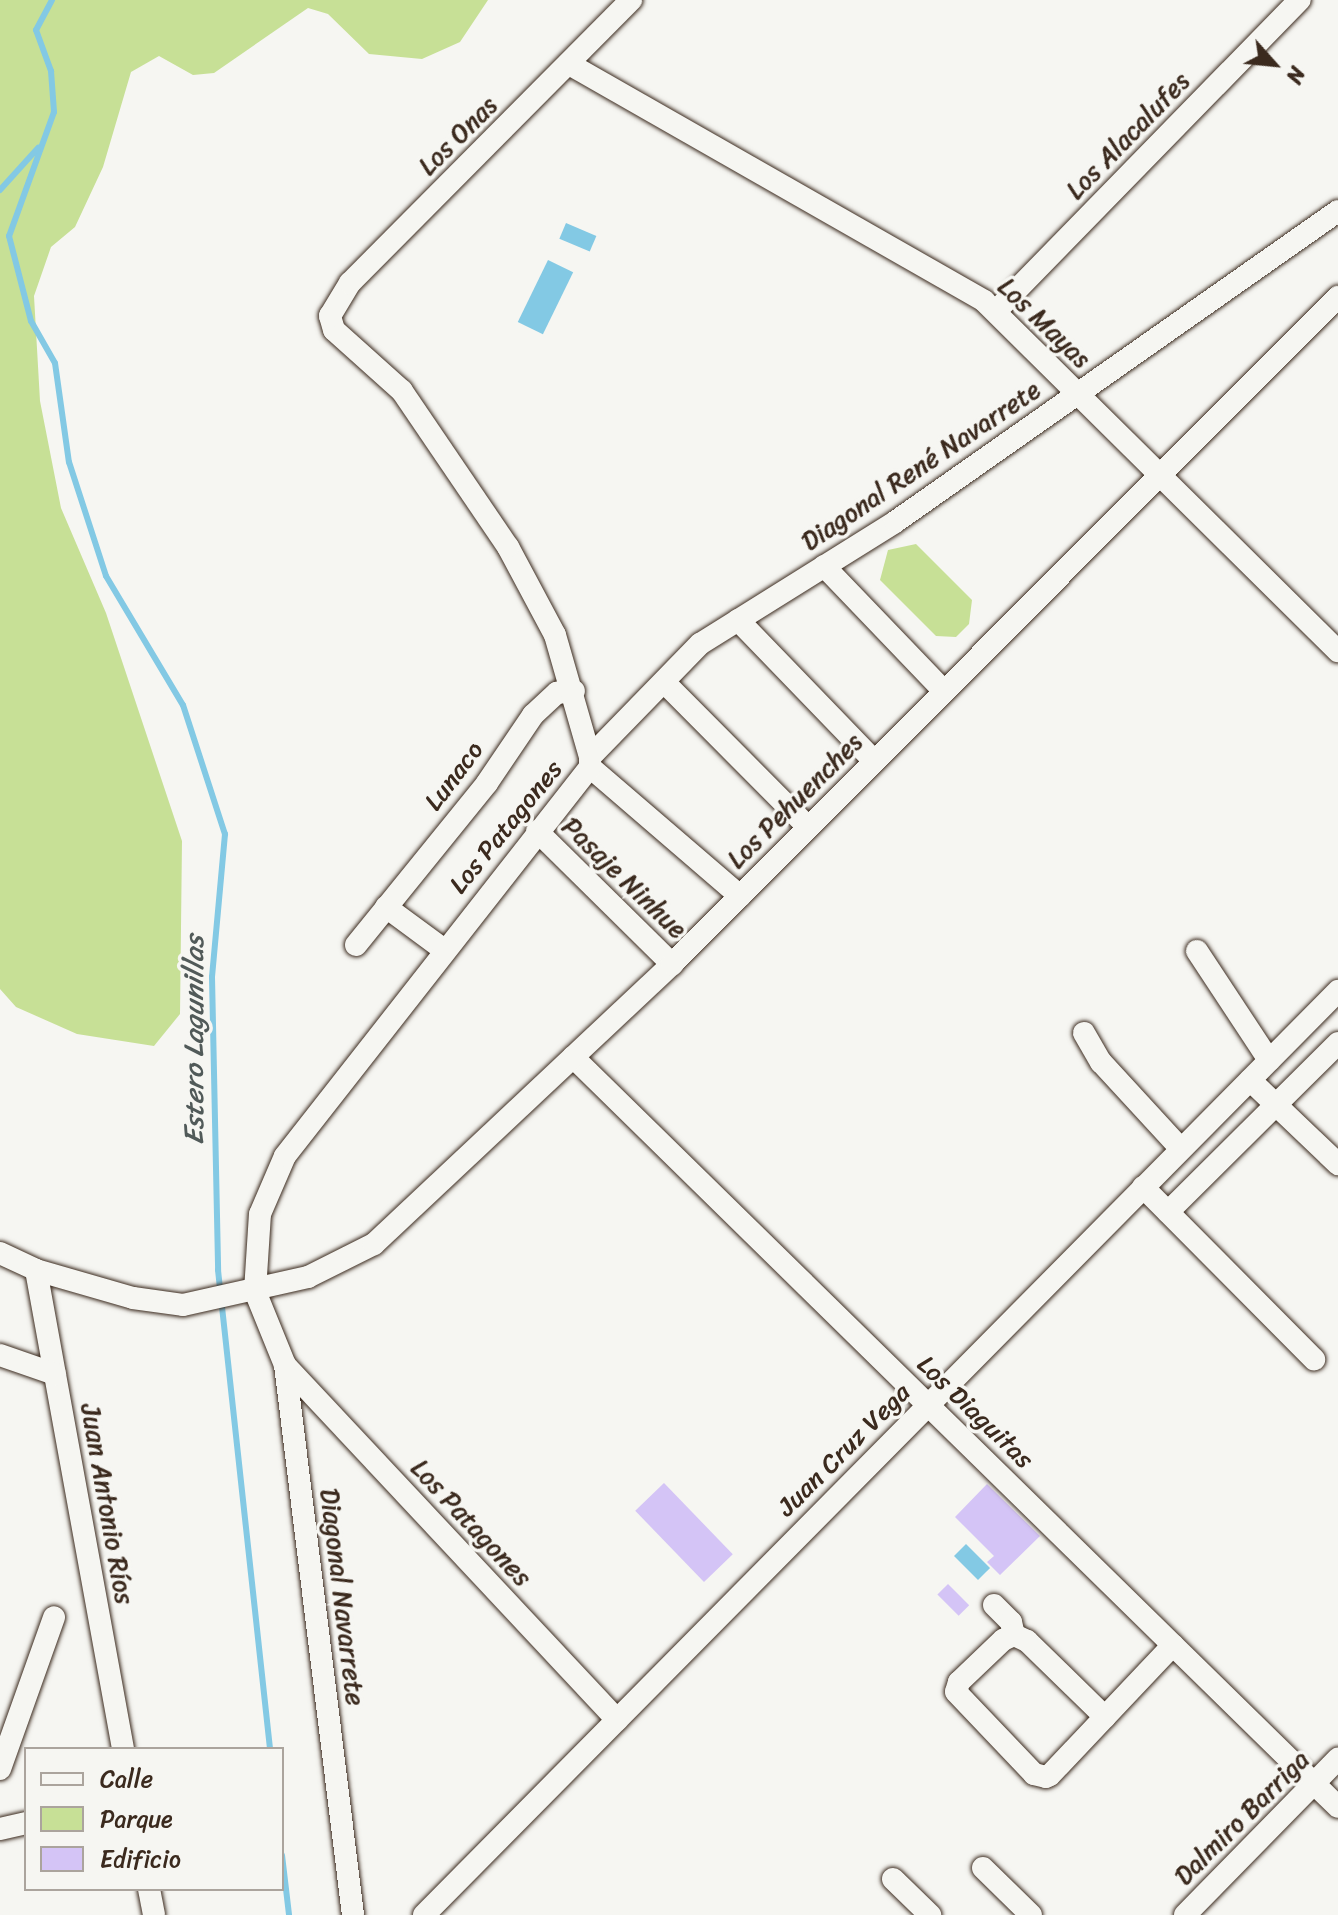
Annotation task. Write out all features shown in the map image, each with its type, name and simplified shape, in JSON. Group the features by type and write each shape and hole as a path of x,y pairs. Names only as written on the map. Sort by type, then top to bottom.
{"street":[{"name":"Los Onas","path":"330,316 350,283 631,0"},
{"name":"Los Alacalufes","path":"996,311 1300,0"},
{"name":"Los Mayas","path":"569,64 956,282 996,311 1338,651"},
{"name":"Diagonal René Navarrete","path":"590,762 700,644 824,566 1338,211"},
{"name":"Los Pehuenches","path":"255,1291 329,1269 374,1244 672,964 1338,297"},
{"name":"Los Patagones","path":"255,1291 260,1214 277,1170 443,949 590,762 574,691 537,597 486,512 402,391 334,330 330,316"},
{"path":"824,566 944,691"},
{"path":"738,620 874,761"},
{"path":"665,683 808,827"},
{"name":"Lunaco","path":"356,945 487,783 533,715 557,693 574,691"},
{"path":"590,762 740,896"},
{"name":"Pasaje Ninhue","path":"537,831 672,964"},
{"path":"386,907 443,949"},
{"path":"1197,951 1269,1060"},
{"name":"Juan Cruz Vega","path":"424,1915 1338,991"},
{"path":"1084,1033 1101,1062 1181,1149"},
{"path":"1168,1212 1338,1043"},
{"name":"Los Diaguitas","path":"573,1057 1338,1807"},
{"path":"1250,1080 1338,1164"},
{"path":"1143,1187 1314,1359"},
{"path":"0,1253 36,1270 149,1302 194,1304 255,1291"},
{"name":"Juan Antonio Ríos","path":"36,1270 123,1747"},
{"name":"Diagonal Navarrete","path":"255,1291 285,1365 353,1915"},
{"path":"0,1355 55,1374"},
{"name":"Los Patagones","path":"285,1365 617,1720"},
{"path":"994,1605 1011,1622 1014,1635"},
{"path":"0,1769 54,1617"},
{"path":"1105,1717 1027,1641 1014,1635 1003,1640 959,1682 956,1692 1034,1774 1050,1775 1105,1717 1173,1645"},
{"name":"Dalmiro Barriga","path":"1185,1915 1338,1759"},
{"path":"0,1829 24,1823"},
{"path":"983,1868 1031,1915"},
{"path":"893,1879 930,1915"},
{"path":"149,1891 154,1915"}],"green space":[{"path":"0,0 488,0 460,42 422,59 369,54 328,14 308,8 214,73 193,75 159,56 131,72 103,167 75,227 51,247 34,296 40,401 61,508 106,613 182,841 180,1014 154,1046 77,1034 16,1007 0,989"},
{"path":"916,544 972,600 969,624 956,637 936,636 880,580 888,550"}],"water":[{"path":"566,223 596,236 590,252 559,239"},
{"path":"548,260 573,272 543,334 518,322"},
{"path":"966,1544 990,1568 978,1580 954,1556"}],"building":[{"path":"664,1483 733,1554 704,1582 635,1511"},
{"path":"987,1484 1040,1536 1000,1575 987,1562 994,1556 955,1517"},
{"path":"948,1584 969,1605 959,1616 937,1595"}],"waterway":[{"name":"Estero Lagunillas","path":"52,0 36,30 51,71 54,112 9,236 31,321 55,363 69,462 106,576 183,705 225,834 212,977 218,1270 270,1747"},
{"path":"0,190 38,148"},
{"name":"Estero Lagunillas","path":"284,1872 289,1915"}]}
